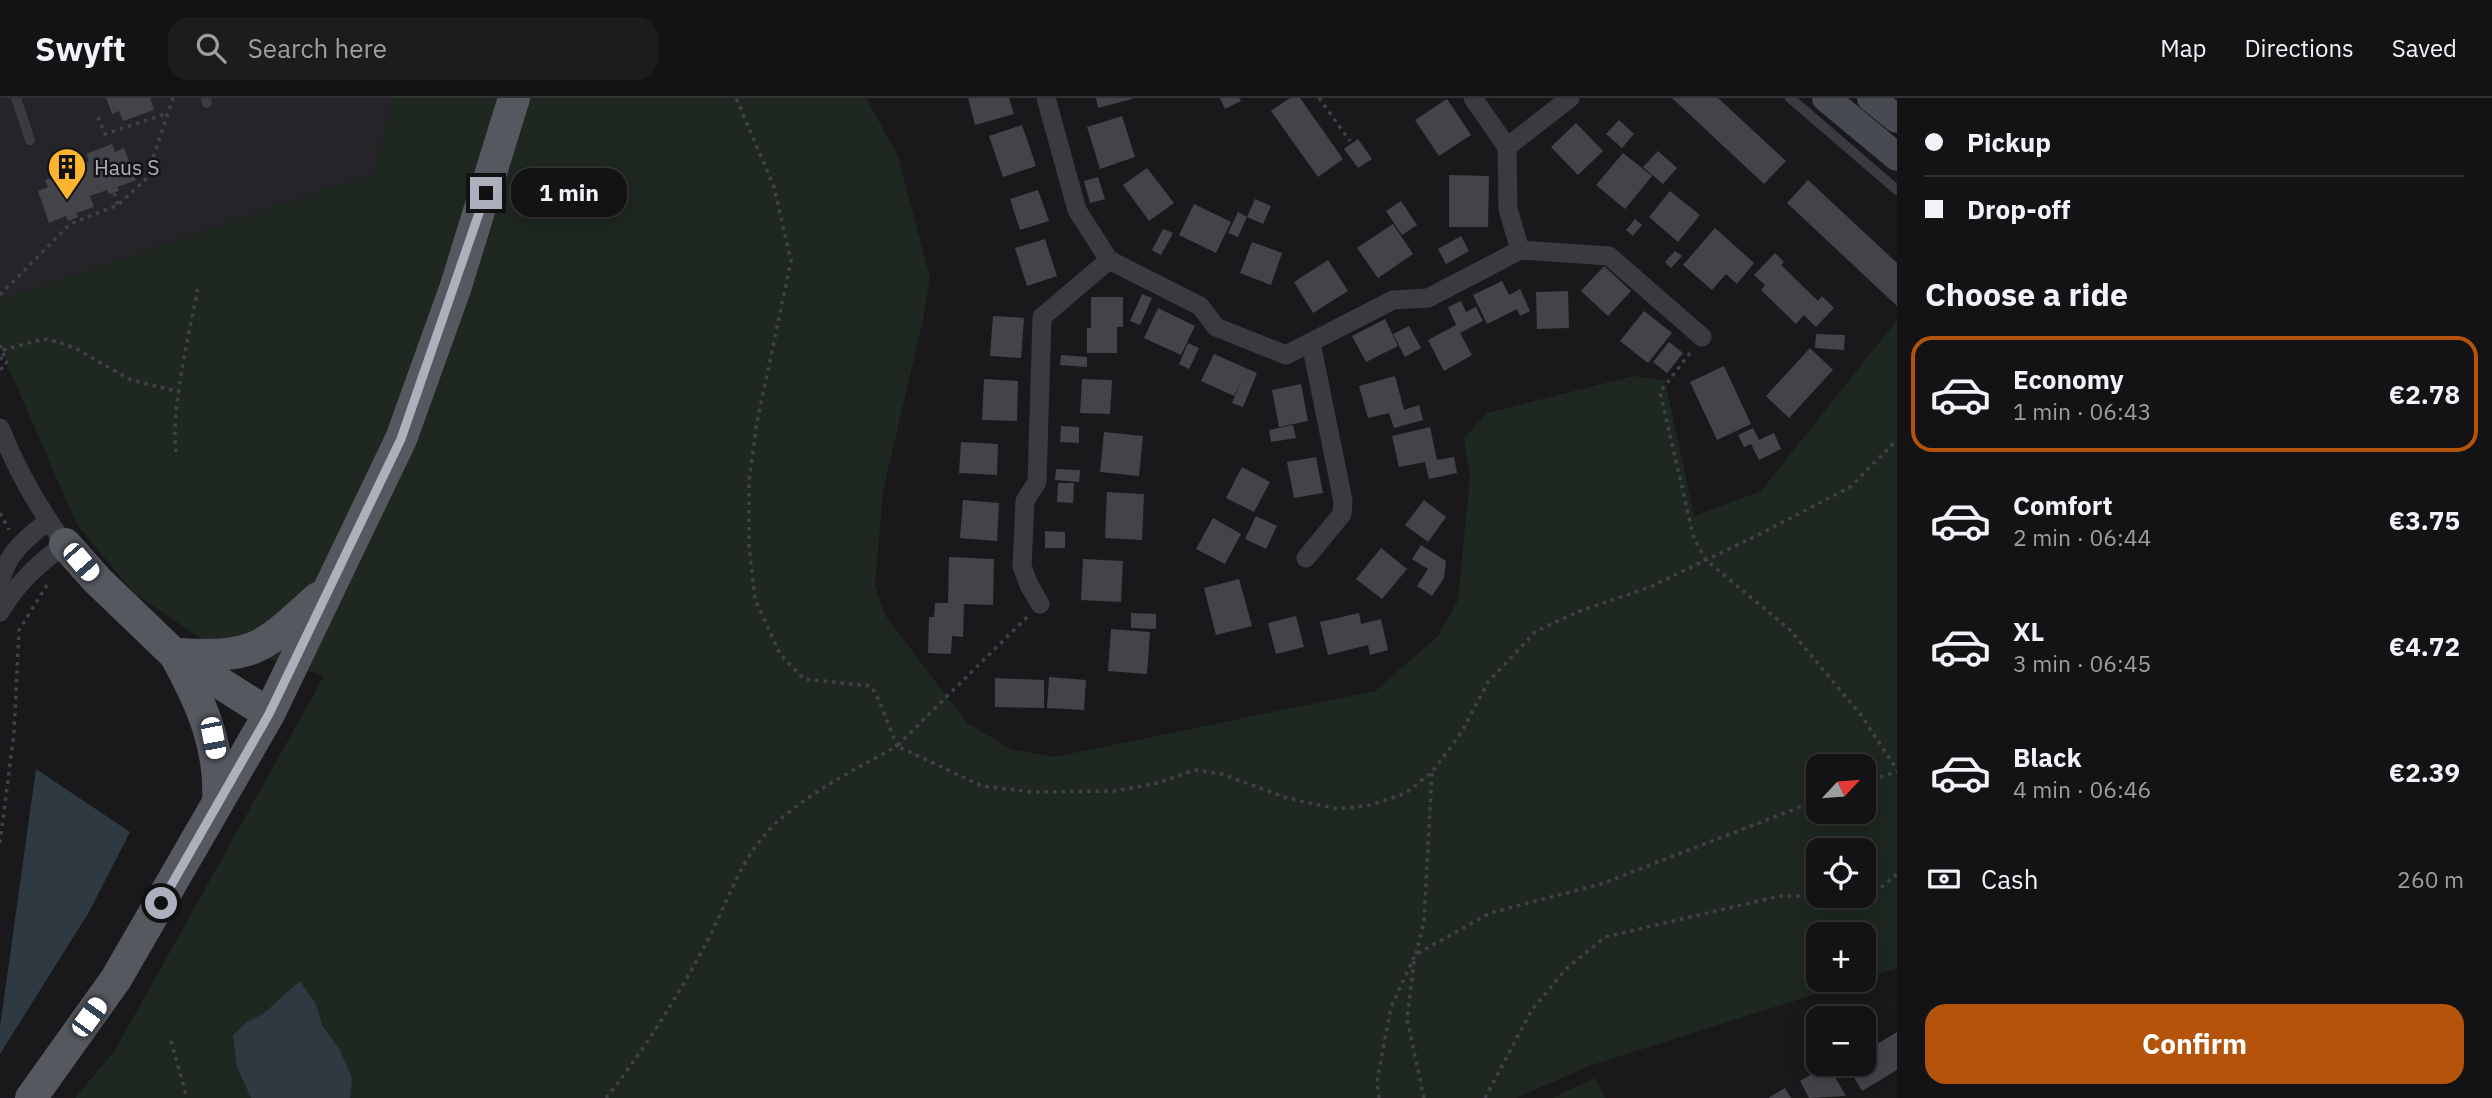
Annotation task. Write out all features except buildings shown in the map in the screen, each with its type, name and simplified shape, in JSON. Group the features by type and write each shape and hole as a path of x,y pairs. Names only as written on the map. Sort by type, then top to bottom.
{"main road":[{"path":"31,1098 116,979 269,714 331,586 401,439 455,289 514,98"},
{"path":"56,532 116,599 174,654 269,714"},
{"path":"174,654 220,656 261,646 331,586"},
{"path":"174,654 189,681 213,738 220,771 218,804"}],"street":[{"path":"1046,98 1077,210 1109,260 1200,306 1216,327 1286,355 1393,300 1428,298 1520,250 1609,256 1702,337"},
{"path":"1473,98 1507,147 1508,209 1520,250"},
{"path":"1507,147 1570,98"},
{"path":"1826,98 1894,173"},
{"path":"1871,98 1897,119"},
{"path":"1040,604 1022,566 1025,501 1037,482 1042,317 1109,260"},
{"path":"1306,558 1342,514 1343,501 1311,343"},
{"path":"0,428 17,468 56,532"},
{"path":"0,586 2,571 18,545 56,532"},
{"path":"0,612 13,590 36,566 56,532"}],"lane":[{"path":"16,98 30,140"},
{"path":"1790,98 1894,173 1897,190"}],"path":[{"path":"0,295 73,221 118,205 146,179 173,98"},
{"path":"736,98 774,187 791,261 757,422 749,481 749,546 755,599 780,654 804,679 871,687 897,746 982,786 1032,792 1114,792 1154,784 1195,770 1222,774 1287,798 1338,809 1371,805 1406,793 1432,772 1461,733 1488,682 1536,631 1580,611 1650,587 1850,486 1897,440"},
{"path":"1319,98 1350,141"},
{"path":"98,117 104,134 168,113"},
{"path":"114,193 118,205"},
{"path":"176,452 180,392 198,287"},
{"path":"1702,337 1660,391 1694,539 1706,560 1789,629 1861,715 1897,770 1876,778"},
{"path":"3,350 43,339 58,342 75,348 131,380 180,392"},
{"path":"0,345 8,366"},
{"path":"0,357 8,366"},
{"path":"0,369 8,366"},
{"path":"0,513 18,545"},
{"path":"0,843 14,733 19,630 47,585 36,566"},
{"path":"606,1098 652,1037 708,939 736,877 775,824 806,799 897,746 1040,604"},
{"path":"1424,1098 1407,1019 1415,956 1424,921 1432,772"},
{"path":"1379,1098 1377,1081 1391,1007 1415,956 1490,913 1601,884 1806,805"},
{"path":"1876,887 1883,886 1897,874"},
{"path":"1485,1098 1531,1011 1566,969 1605,937 1780,896 1806,896"},
{"path":"171,1041 187,1098"}],"shaded area":[{"path":"0,98 393,98 375,173 0,301"},
{"path":"393,98 866,98 897,154 930,277 923,320 883,491 875,586 885,615 967,723 1011,749 1054,757 1375,691 1438,636 1458,600 1470,477 1464,438 1487,413 1633,376 1665,380 1694,516 1761,491 1897,320 1897,968 1876,975 1876,922 1806,922 1806,992 1822,992 1592,1065 1516,1098 75,1098 115,1050 324,676 200,638 134,593 77,525 0,348 0,300 375,173"},
{"path":"36,769 130,832 89,912 0,1054 0,1027"},
{"path":"300,981 316,1004 322,1025 340,1050 352,1078 350,1098 251,1098 237,1067 233,1035 247,1022 263,1014"},
{"path":"1595,1078 1605,1098 1552,1098"}],"place":[{"name":"Haus S","path":"67,201"}],"route":[{"path":"161,903 269,714 401,439 486,193"}]}
